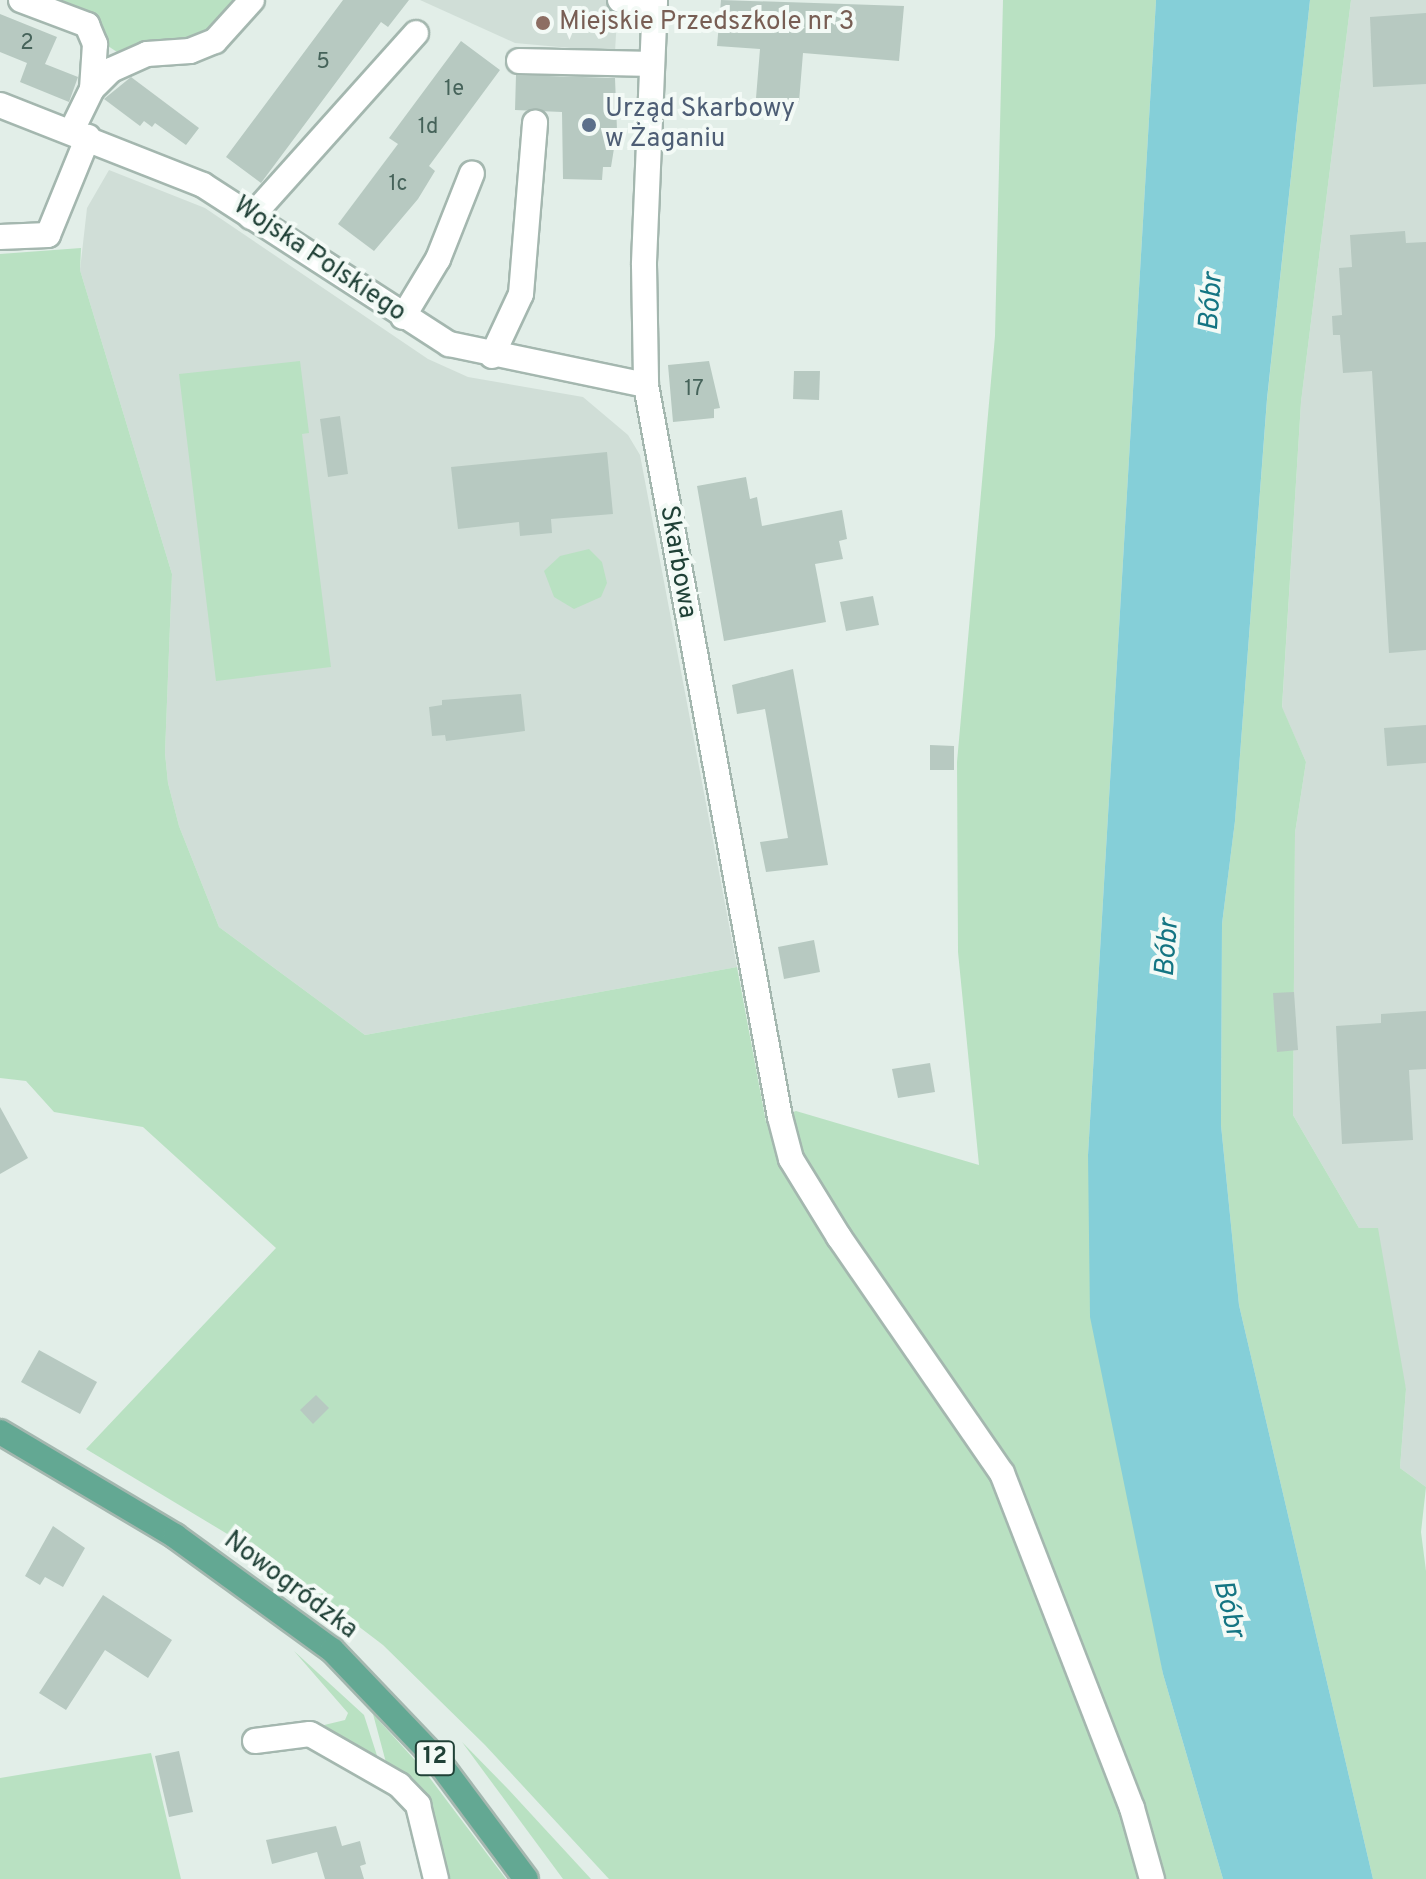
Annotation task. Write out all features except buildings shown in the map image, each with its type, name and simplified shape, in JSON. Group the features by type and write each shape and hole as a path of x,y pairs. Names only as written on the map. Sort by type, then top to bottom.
{"main road":[{"name":"Nowogródzka","path":"0,1432 175,1536 332,1650 438,1761 526,1879"}],"street":[{"path":"0,237 48,235 92,89 95,44 87,25 21,0"},
{"path":"92,89 128,60 215,41 252,0"},
{"path":"620,0 655,1"},
{"name":"Skarbowa","path":"655,1 644,265 646,385 780,1117 791,1159 839,1237 1002,1473 1132,1808 1152,1879"},
{"path":"251,217 416,33"},
{"path":"519,61 652,64"},
{"name":"Wojska Polskiego","path":"0,105 203,185 449,344 492,356 646,385"},
{"path":"492,356 521,294 535,123"},
{"path":"403,317 438,259 472,173"},
{"path":"255,1741 310,1734 399,1785 418,1805 436,1879"}],"shaded area":[{"name":"Miejskie Przedszkole nr 3","path":"420,0 618,0 615,52 515,43"},
{"path":"1351,0 1426,0 1426,1487 1400,1468 1406,1389 1359,1228 1293,1115 1295,833 1306,762 1282,708 1301,402"},
{"path":"109,170 205,208 428,359 468,377 583,397 628,435 640,455 737,967 365,1035 219,927 179,826 168,783 165,753 172,574 80,270 87,208"}],"green space":[{"path":"39,0 246,0 205,39 117,52"},
{"path":"1003,0 1156,0 1088,1155 1163,1674 1223,1879 609,1879 485,1745 383,1645 274,1562 86,1449 276,1248 143,1127 54,1112 26,1081 0,1078 0,254 81,248 80,270 172,574 165,753 168,783 179,826 219,927 365,1035 737,967 766,1122 796,1111 979,1165 958,952 957,762 995,336"},
{"path":"1310,0 1351,0 1301,402 1282,707 1306,762 1295,833 1293,1115 1359,1228 1378,1228 1406,1389 1400,1468 1426,1487 1421,1532 1426,1571 1426,1879 1373,1879 1239,1305 1221,1125 1222,924 1235,821 1267,400"},
{"path":"300,361 309,433 302,434 331,667 216,681 179,374"},
{"path":"589,549 602,562 607,583 601,597 574,609 554,597 544,571 560,556"},
{"path":"294,1651 364,1715 380,1765 316,1727 345,1720 348,1713"},
{"path":"373,1714 423,1769 506,1879 450,1879 430,1809 388,1770"},
{"path":"462,1742 508,1789 591,1879 563,1879"},
{"path":"151,1753 181,1879 0,1879 0,1778"}],"water":[{"name":"Bóbr","path":"1156,0 1310,0 1267,399 1235,821 1222,924 1221,1125 1239,1305 1373,1879 1223,1879 1163,1674 1090,1317 1088,1155"}],"place":[{"name":"Miejskie Przedszkole nr 3","path":"543,23"},
{"name":"Urząd Skarbowy w Żaganiu","path":"589,125"}]}
